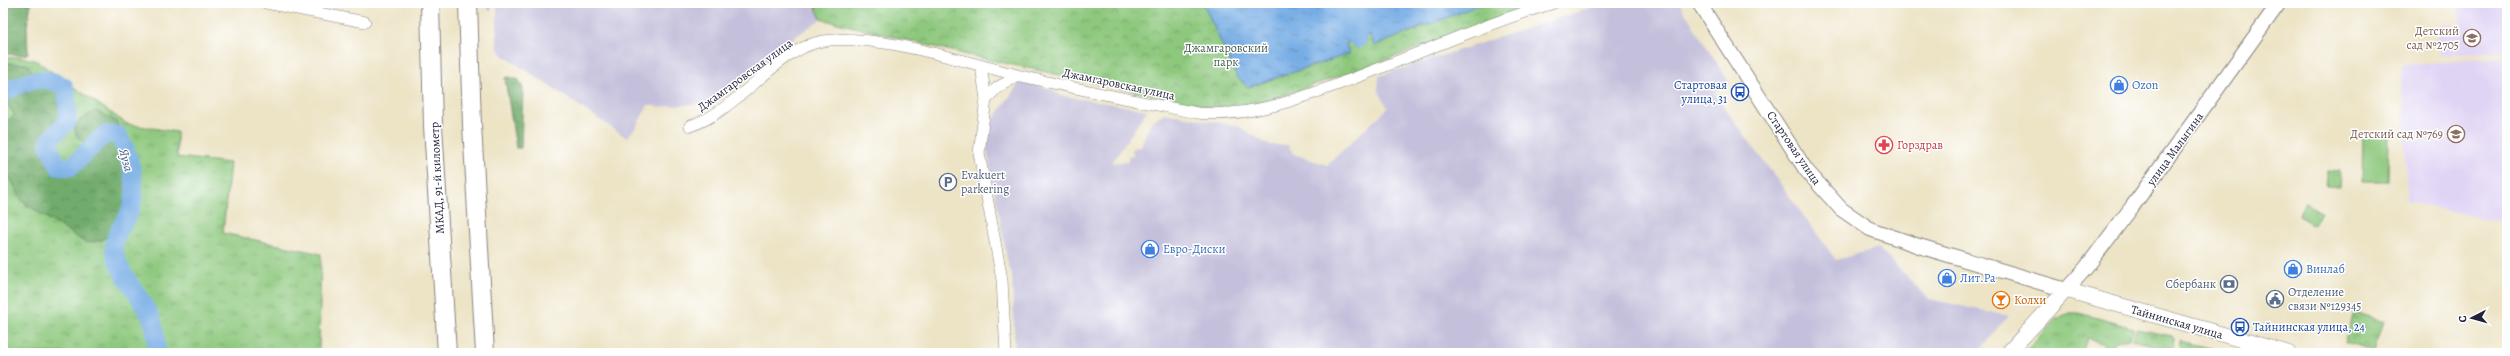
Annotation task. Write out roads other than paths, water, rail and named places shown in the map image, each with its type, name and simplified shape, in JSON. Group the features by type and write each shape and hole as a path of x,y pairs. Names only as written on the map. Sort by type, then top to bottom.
{"highway":[{"name":"МКАД, 91-й километр","path":"430,3 434,126 447,353"},
{"path":"468,3 472,125 485,353"}],"main road":[{"path":"2008,353 2066,290"},
{"name":"Тайнинская улица","path":"2066,290 2288,353"}],"street":[{"path":"266,3 365,22"},
{"name":"Джамгаровская улица","path":"690,126 705,121 796,52 818,42 851,40 876,41 1018,76 1197,113 1220,115 1246,113 1317,92 1554,3"},
{"name":"Стартовая улица","path":"1699,3 1806,170 1822,190 1854,220 1893,238 2066,290"},
{"name":"улица Малыгина","path":"2066,290 2085,269 2136,201 2279,3"},
{"path":"981,66 986,99 979,153 1002,280 1006,353"},
{"path":"986,99 998,87 1018,76"}],"water":[{"path":"1203,3 1484,3 1374,46 1370,35 1346,43 1349,54 1248,87 1237,77"}],"waterway":[{"path":"489,3 490,9"},
{"path":"1340,3 1358,39"},
{"name":"Яуза","path":"3,93 18,85 33,80 48,80 64,86 67,97 68,121 52,137 48,145 59,167 71,167 105,134 118,135 130,162 134,182 134,192 133,202 128,216 119,229 115,239 114,250 121,269 145,306 153,323 157,353"}],"place":[{"name":"Детский сад №2705","path":"2472,38"},
{"name":"Ozon","path":"2119,85"},
{"name":"Стартовая улица, 31","path":"1740,92"},
{"name":"Детский сад №769","path":"2456,134"},
{"name":"Горздрав","path":"1884,145"},
{"name":"Evakuert parkering","path":"948,182"},
{"name":"Евро-Диски","path":"1150,249"},
{"name":"Винлаб","path":"2293,269"},
{"name":"Лит.Ра","path":"1947,278"},
{"name":"Сбербанк","path":"2229,284"},
{"name":"Отделение связи №129345","path":"2275,299"},
{"name":"Колхи","path":"2001,300"},
{"name":"Тайнинская улица, 24","path":"2240,327"}],"park label":[{"name":"Джамгаровский парк","path":"1226,55"}]}
